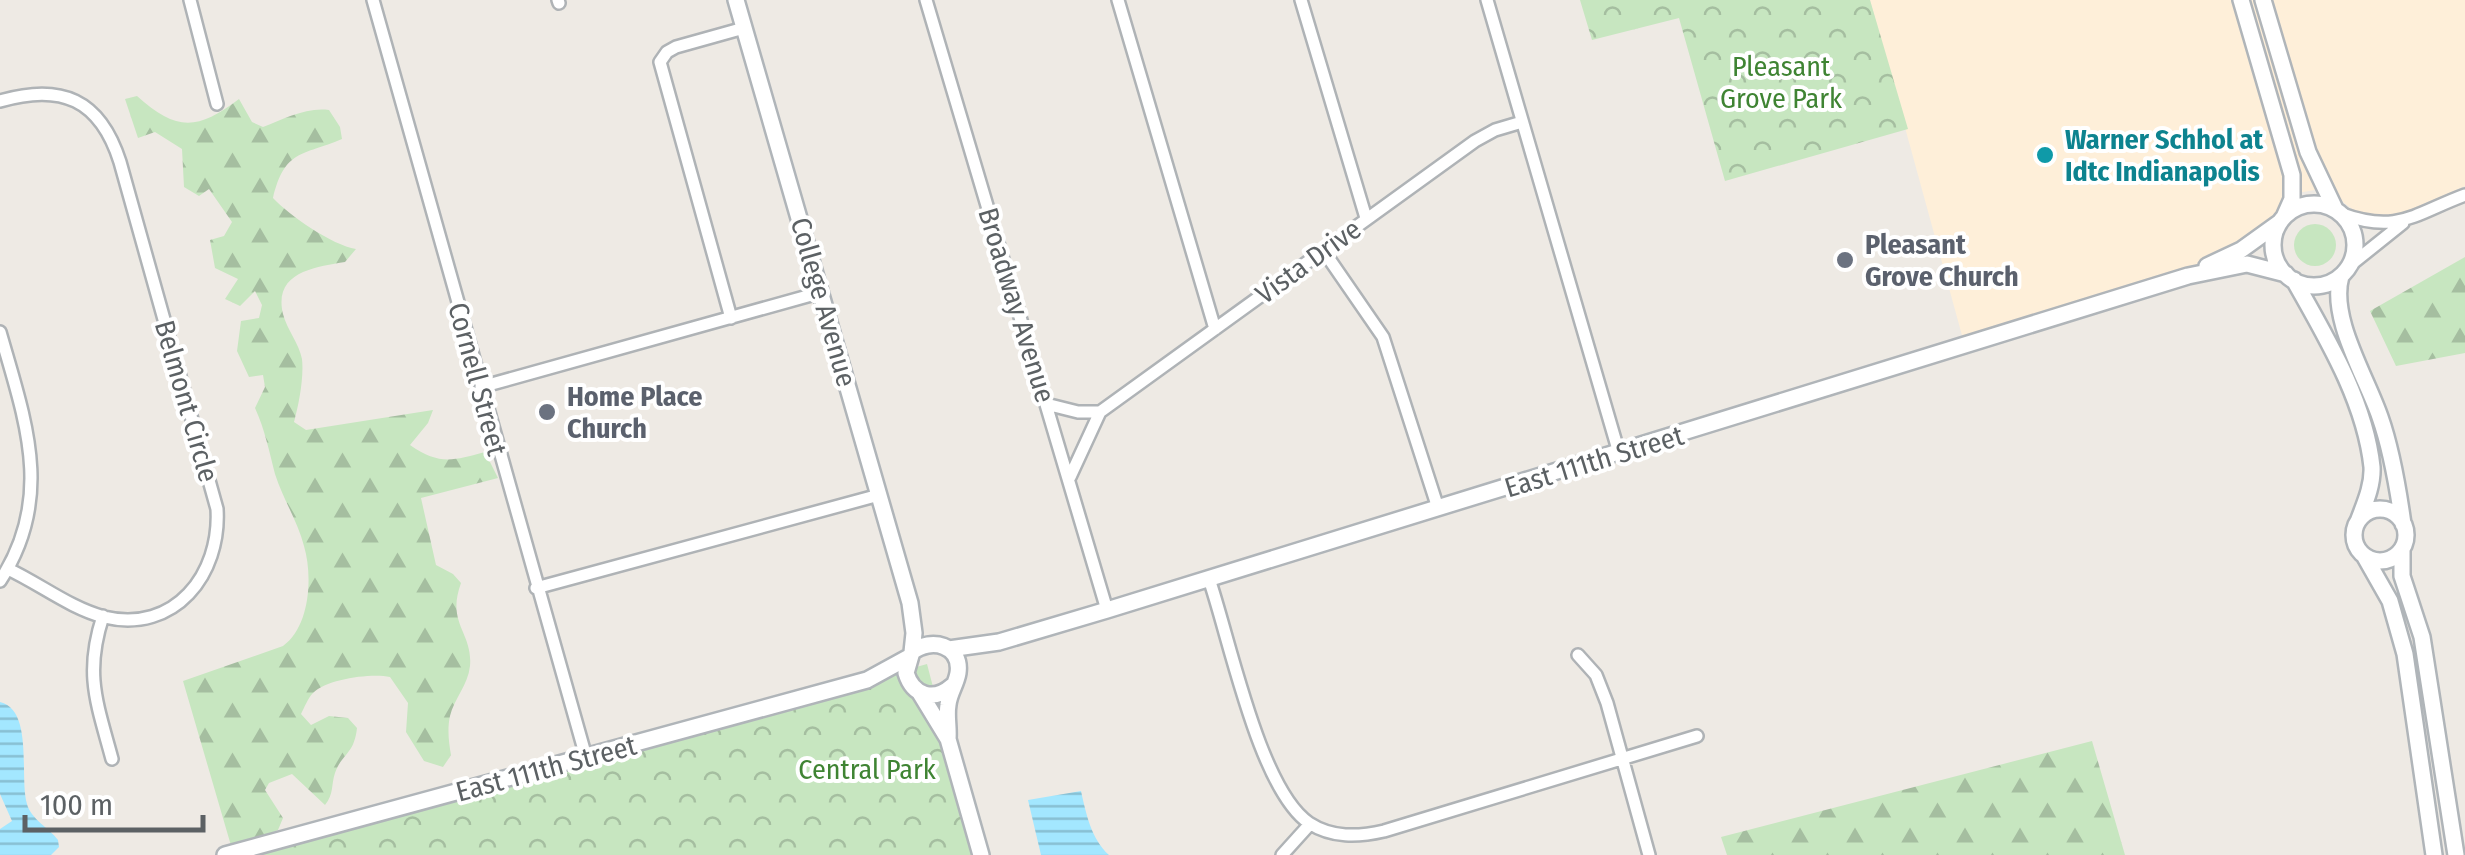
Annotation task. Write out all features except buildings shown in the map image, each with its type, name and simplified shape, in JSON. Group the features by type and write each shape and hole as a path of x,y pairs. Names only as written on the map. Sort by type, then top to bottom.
{"main road":[{"name":"College Avenue","path":"736,0 910,604 914,633 910,654"},
{"path":"2241,0 2292,175 2292,199 2274,249 2340,366 2368,448 2371,484 2354,539 2390,602 2405,654 2434,855"},
{"path":"2263,0 2310,158 2354,234 2354,257 2336,296 2382,421 2406,536 2402,576 2424,652 2456,855"},
{"path":"2282,220 2308,204 2338,212"},
{"name":"East 111th Street","path":"2188,276 2250,244 2282,220"},
{"name":"East 111th Street","path":"945,647 999,642 1108,610 2188,276 2247,264 2290,277"},
{"path":"2290,277 2318,286 2345,272"},
{"path":"2359,519 2379,509 2395,514 2403,524"},
{"path":"2365,557 2385,561 2402,549"},
{"name":"College Avenue","path":"910,604 945,647"},
{"name":"East 111th Street","path":"954,683 999,642"},
{"path":"948,738 906,673 910,654 926,644 945,647 958,663 947,711 948,738 981,855"},
{"name":"East 111th Street","path":"225,855 866,680 910,654"},
{"name":"East 111th Street","path":"866,680 893,681 916,691"},
{"path":"916,691 938,696 954,683"}],"street":[{"path":"190,0 218,104"},
{"name":"Cornell Street","path":"373,0 586,758"},
{"name":"Broadway Avenue","path":"926,0 1108,610"},
{"path":"1118,0 1215,329"},
{"path":"1302,0 1366,218"},
{"path":"1487,0 1619,453"},
{"path":"731,318 660,62 676,47 744,28"},
{"name":"Belmont Circle","path":"0,101 29,93 62,95 81,104 106,128 120,162 217,508 215,551 200,583 186,597 152,615 123,619 103,616 82,609 8,569"},
{"name":"Vista Drive","path":"1069,480 1100,412 1484,135 1522,122"},
{"path":"2345,272 2406,221 2465,195"},
{"path":"2338,212 2375,224 2406,221"},
{"path":"1323,250 1383,337 1438,508"},
{"path":"481,388 822,292"},
{"path":"0,332 29,441 32,468 27,520 0,581"},
{"path":"1046,404 1078,412 1100,412"},
{"path":"536,588 879,495"},
{"path":"1209,579 1232,663 1290,805 1310,824 1333,833 1367,835 1697,736"},
{"path":"103,616 92,663 92,682 112,759"},
{"path":"1578,655 1601,686 1649,855"},
{"path":"1282,855 1310,824"}],"shaded area":[{"path":"1870,0 2465,0 2465,186 2395,216 2364,217 2344,203 2332,187 2286,195 2279,209 2259,230 2198,266 1963,339"}],"green space":[{"name":"Pleasant Grove Park","path":"1580,0 1870,0 1908,129 1725,181 1679,18 1592,40"},
{"path":"137,96 163,116 187,123 211,117 239,99 252,122 263,127 304,112 329,110 340,127 342,139 297,156 283,170 273,198 312,229 356,249 345,262 299,274 284,289 283,314 302,359 294,422 306,430 433,410 410,445 429,456 446,459 485,452 498,478 421,498 436,565 461,583 456,608 470,654 469,673 450,716 451,755 443,767 424,761 406,732 408,703 390,677 361,677 328,684 313,693 301,714 311,725 329,716 348,718 357,728 353,744 335,773 328,801 325,805 292,774 269,783 265,790 283,818 278,830 232,849 183,681 283,646 304,614 307,558 255,408 265,387 263,375 249,377 237,351 241,321 259,318 262,305 255,291 240,306 225,299 238,279 215,268 210,240 224,236 232,222 209,189 199,196 184,187 182,149 155,132 138,138 125,99"},
{"path":"2315,224 2330,230 2336,245 2330,260 2315,266 2300,260 2294,245 2300,230"},
{"path":"2465,257 2465,353 2396,366 2370,311"},
{"name":"Central Park","path":"927,664 977,855 248,855"},
{"path":"2092,741 2125,855 1727,855 1721,837"}],"water":[{"path":"0,702 11,708 21,731 27,804 58,840 59,847 51,855 0,855 0,829 12,821 0,794"},
{"path":"1081,791 1094,834 1109,855 1041,855 1028,800"}],"place":[{"name":"Warner Schhol at Idtc Indianapolis","path":"2045,155"},
{"name":"Pleasant Grove Church","path":"1845,260"},
{"name":"Home Place Church","path":"547,412"}]}
